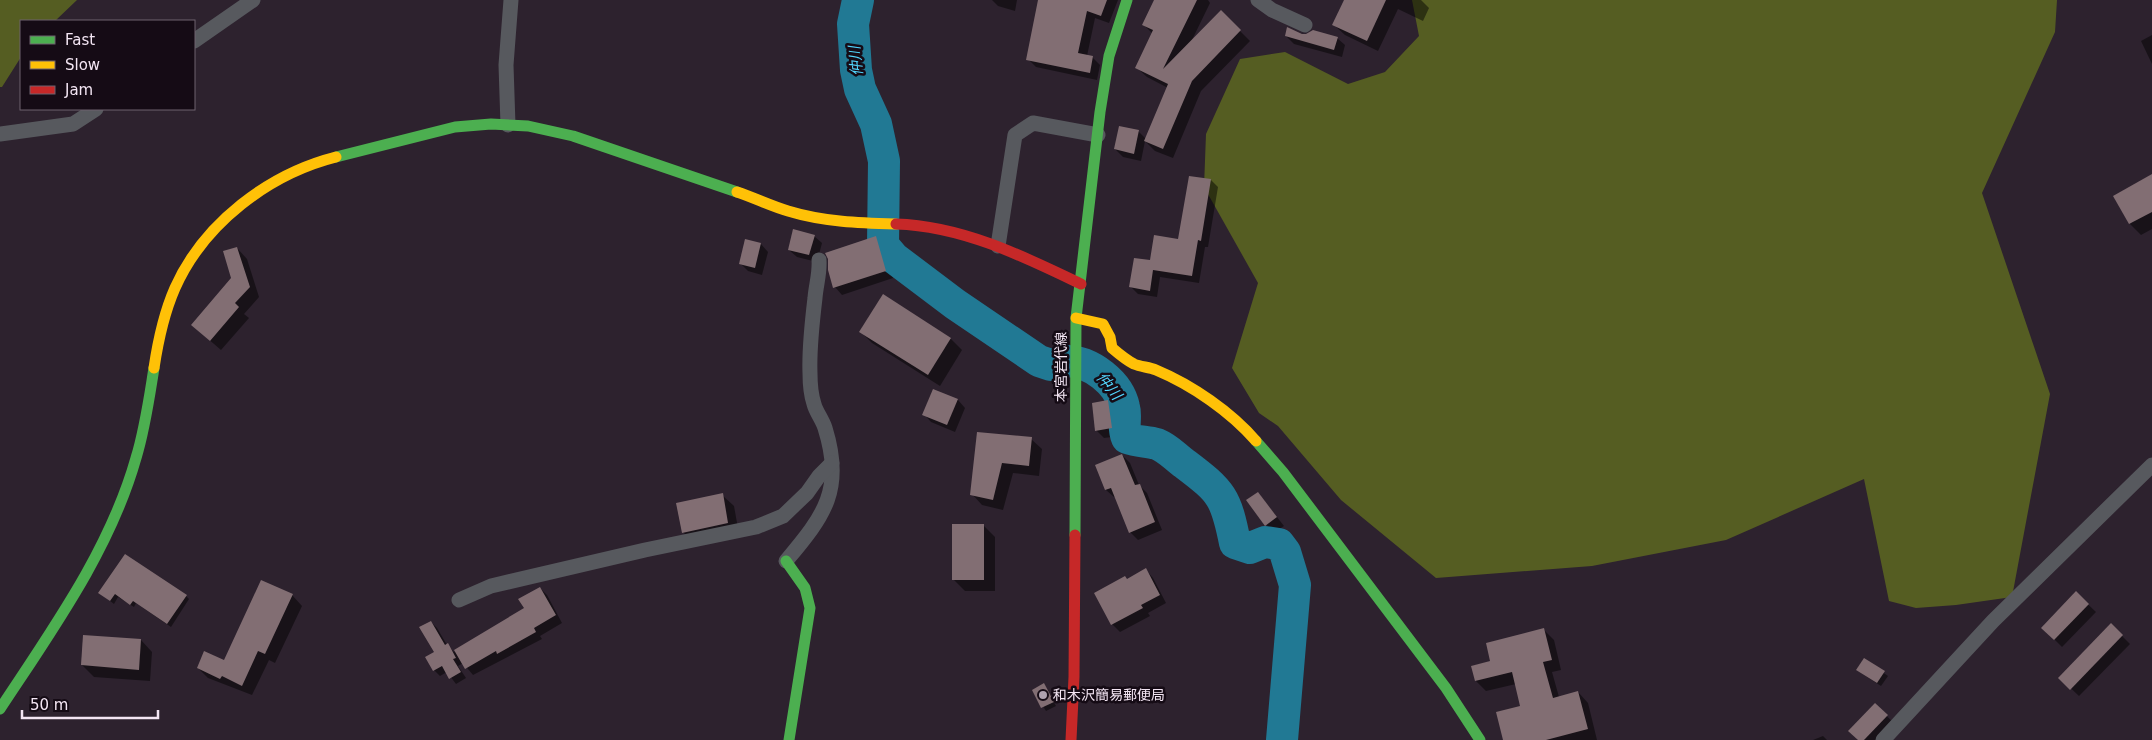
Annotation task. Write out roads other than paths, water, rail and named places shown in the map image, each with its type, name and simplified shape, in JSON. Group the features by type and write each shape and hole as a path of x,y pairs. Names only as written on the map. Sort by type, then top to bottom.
{"street":[{"path":"195,40 253,0"},
{"path":"508,125 506,65 511,0"},
{"name":"本宮岩代線","path":"1071,740 1074,668 1076,318 1109,56 1128,0"},
{"path":"1258,0 1272,10 1306,25"},
{"path":"0,134 73,124 94,110"},
{"path":"998,246 1015,135 1033,124 1098,135"},
{"path":"0,709 68,603 109,531 137,459 147,413 159,335 181,276 204,243 233,212 262,190 298,170 335,157 447,128 471,125 541,127 746,195 784,210 819,219 924,226 998,246 1081,284"},
{"path":"789,740 810,608 805,588 786,561 822,515 831,492 832,463 824,426 813,403 810,376 810,352 816,286 820,270 819,260"},
{"path":"1076,318 1103,324 1110,337 1112,348 1123,357 1134,364 1156,370 1204,396 1243,426 1308,504 1446,688 1480,740"},
{"path":"459,600 491,586 644,550 756,527 784,516 807,493 818,476 832,463"},
{"path":"1883,740 1993,621 2152,465"}],"waterway":[{"name":"仲川","path":"858,0 853,24 856,70 860,89 876,124 884,161 883,245 894,258 955,304 1039,361 1051,365 1064,361 1075,362 1094,369 1102,375 1110,382 1121,398 1125,411 1127,438 1161,446 1215,489 1229,515 1235,543 1250,548 1265,542 1279,544 1285,552 1295,585 1282,740"}],"place":[{"name":"和木沢簡易郵便局","path":"1043,695"}]}
